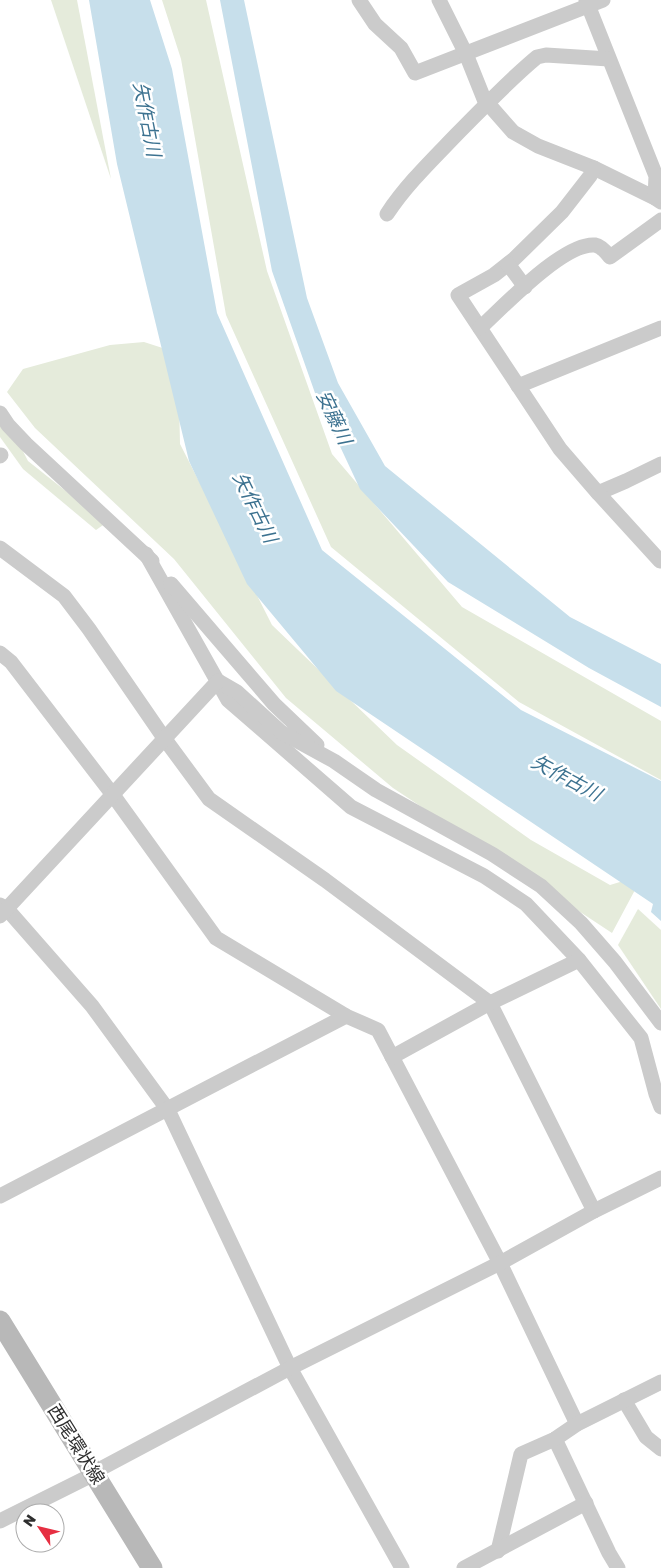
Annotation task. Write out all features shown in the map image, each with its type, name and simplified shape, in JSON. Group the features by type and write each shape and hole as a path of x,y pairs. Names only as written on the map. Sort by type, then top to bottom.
{"main road":[{"name":"西尾環状線","path":"0,1321 152,1568"}],"street":[{"path":"359,0 375,24 402,48 415,74 587,3 603,0"},
{"path":"439,0 466,54 487,103 513,132 538,146 594,168 658,200"},
{"path":"587,3 656,176 658,200"},
{"path":"388,214 395,202 436,155 487,103 537,57 546,55 610,59"},
{"path":"594,168 562,212 508,264 494,275 458,295 560,449 660,562"},
{"path":"480,328 560,257 579,247 596,245 603,249 610,257 661,220"},
{"path":"508,264 525,287"},
{"path":"518,386 661,328"},
{"path":"0,413 8,425 26,444 146,554 274,704 334,761"},
{"path":"598,493 661,464"},
{"path":"0,548 64,596 164,738 210,799 324,880 490,1003 594,1211"},
{"path":"146,554 228,700 351,807 484,876 526,904 579,960 641,1038 661,1107"},
{"path":"0,653 11,662 113,795 216,938 346,1016 378,1030 500,1264 577,1424"},
{"path":"218,681 113,795 2,910 92,1006 168,1110 290,1368 402,1568"},
{"path":"218,681 237,692 281,732 334,761 376,790 492,854 540,886 582,923 615,962 661,1023"},
{"path":"392,1057 490,1003 579,960"},
{"path":"0,1196 346,1016"},
{"path":"0,1521 290,1368 500,1264 594,1211 661,1178"},
{"path":"498,1551 521,1454 555,1439 577,1424 661,1382"},
{"path":"624,1400 646,1437 661,1449"},
{"path":"555,1439 609,1553 618,1568"},
{"path":"464,1568 586,1503"}],"green space":[{"path":"51,0 77,0 111,179"},
{"path":"162,0 206,0 267,271 332,454 462,607 661,721 661,780 519,702 331,547 226,315 181,59"},
{"path":"144,342 178,353 180,444 272,625 397,745 531,840 610,885 643,875 612,933 393,788 286,698 174,559 35,428 7,392 23,369 110,345"},
{"path":"0,407 28,461 106,523 96,530 23,469 0,437"},
{"path":"638,909 661,930 661,1009 618,945"}],"water":[{"name":"矢作古川","path":"89,0 150,0 172,69 217,313 322,550 521,710 661,781 661,921 651,912 653,904 336,691 247,584 189,461 117,164"},
{"name":"安藤川","path":"220,0 244,0 307,298 338,383 385,466 570,617 661,664 661,707 589,668 448,582 360,489 315,393 272,271"}]}
